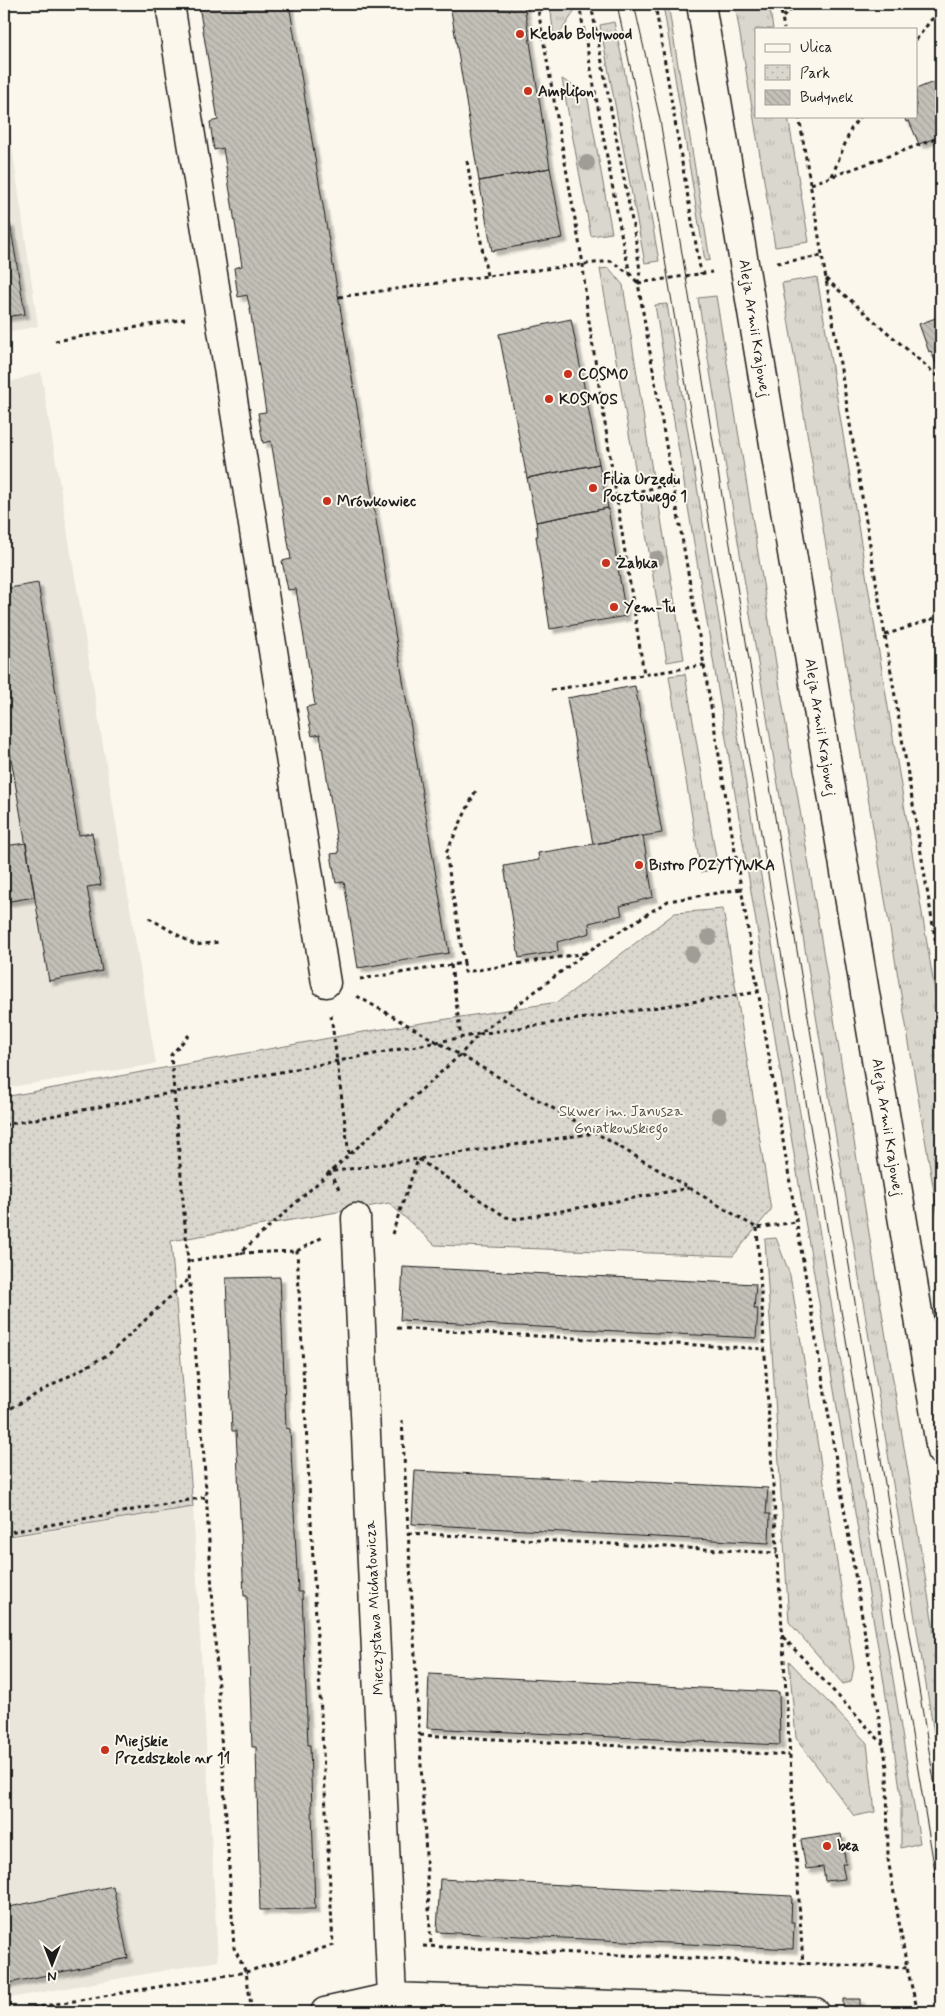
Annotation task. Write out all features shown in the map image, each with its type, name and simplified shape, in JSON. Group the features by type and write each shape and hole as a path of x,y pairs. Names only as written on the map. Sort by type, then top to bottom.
{"street":[{"path":"170,4 338,988"},
{"name":"Aleja Armii Krajowej","path":"701,4 941,1451"},
{"name":"Mieczysława Michałowicza","path":"356,1218 392,1998"},
{"path":"325,2012 392,1998 815,2012"}],"path":[{"path":"537,4 583,264 586,302 644,674"},
{"path":"579,4 630,274"},
{"path":"591,4 636,242 640,271 638,283 704,665 887,1767 888,1859 907,1968 918,2012"},
{"path":"655,4 701,274"},
{"path":"780,4 784,28"},
{"path":"782,17 797,4"},
{"path":"918,37 931,20 941,12"},
{"path":"799,118 941,974"},
{"path":"831,176 851,129 859,118"},
{"path":"811,184 941,137"},
{"path":"467,161 487,276"},
{"path":"778,262 822,256"},
{"path":"339,297 611,261 630,274 638,283"},
{"path":"638,283 712,272"},
{"path":"825,278 941,379"},
{"path":"55,341 186,319"},
{"path":"617,496 673,484"},
{"path":"885,635 941,616"},
{"path":"551,690 704,665"},
{"path":"477,788 446,853 465,972 587,952"},
{"path":"240,1252 460,1055 479,1034 587,952 668,901 740,889"},
{"path":"149,918 195,946 219,942"},
{"path":"338,988 464,963"},
{"path":"451,965 461,1038"},
{"path":"338,988 596,1132 757,1228 796,1222"},
{"path":"338,988 338,1060 349,1155"},
{"path":"4,1125 479,1034 758,992"},
{"path":"189,1035 171,1055 176,1092 206,1497 234,1948 246,1972 252,2012"},
{"path":"329,1172 596,1132"},
{"path":"418,1159 506,1217 517,1219 689,1188"},
{"path":"392,1237 418,1159"},
{"path":"189,1261 240,1252 297,1251 356,1218"},
{"path":"757,1228 803,1965"},
{"path":"9,2012 246,1972 333,1945 297,1251"},
{"path":"4,1412 109,1354 190,1278"},
{"path":"396,1319 397,1328 764,1349"},
{"path":"402,1416 431,1946"},
{"path":"4,1533 206,1497"},
{"path":"408,1533 777,1553"},
{"path":"782,1636 883,1745"},
{"path":"420,1735 789,1756"},
{"path":"423,1946 803,1965 907,1968"}],"shaded area":[{"path":"4,91 38,326 4,333"},
{"path":"41,372 156,1064 4,1088 4,384"},
{"name":"Miejskie Przedszkole nr 11","path":"193,1507 218,1961 4,1999 4,1539"}],"green space":[{"path":"550,4 572,4 574,12 560,33 554,38"},
{"path":"663,4 668,4 710,260 705,261"},
{"path":"735,4 769,4 773,28 755,28 755,118 788,118 809,242 775,247"},
{"path":"614,22 659,261 645,263 600,25"},
{"path":"562,79 587,94 612,233 591,236"},
{"path":"609,268 623,285 653,477 637,479 600,269"},
{"path":"817,277 941,1028 941,1234 782,283"},
{"path":"716,296 941,1674 941,1776 698,298"},
{"path":"667,304 920,1843 901,1848 901,1795 882,1670 804,1215 655,305"},
{"path":"657,494 684,659 667,662 640,497"},
{"path":"685,674 718,869 701,872 669,676"},
{"name":"Skwer im. Janusza Gniatkowskiego","path":"723,909 771,1210 733,1256 435,1245 389,1203 171,1241 193,1507 4,1537 4,1097 357,1033 558,1002 675,913"},
{"path":"776,1238 790,1275 854,1667 851,1682 843,1684 789,1622 765,1239"},
{"path":"789,1661 867,1743 875,1812 854,1816 796,1738"}],"building":[{"name":"Mrówkowiec","path":"211,4 289,4 449,953 358,968 344,882 336,883 331,854 339,853 320,734 312,736 306,707 315,705 296,589 288,590 282,561 291,559 271,441 263,443 258,413 266,412 250,309 247,295 238,297 234,268 242,266 223,148 214,150 210,122 218,120 199,6"},
{"path":"450,4 524,4 550,168 479,181"},
{"path":"941,79 941,136 919,144 909,121 906,122 905,118 918,118 918,88"},
{"path":"550,168 563,238 492,251 479,181"},
{"path":"10,223 25,314 4,317 4,224"},
{"path":"941,316 940,373 931,351 929,352 919,324"},
{"name":"KOSMOS","path":"571,319 599,464 527,478 499,334"},
{"path":"599,464 608,508 536,522 527,478"},
{"path":"608,508 626,616 550,629 536,536 538,536 536,522"},
{"path":"38,583 79,835 92,833 101,885 87,887 102,971 49,981 4,717 4,589"},
{"path":"635,686 662,833 593,844 567,698"},
{"path":"643,836 653,897 620,906 622,915 589,923 590,933 557,942 558,951 519,958 504,866 539,860 538,853"},
{"path":"26,843 35,897 4,902 4,846"},
{"path":"403,1267 756,1284 754,1309 758,1309 756,1338 400,1320"},
{"path":"280,1277 286,1428 290,1429 298,1592 302,1592 308,1745 310,1745 315,1909 260,1910 256,1747 252,1747 247,1596 244,1596 236,1431 232,1431 226,1278"},
{"path":"415,1471 768,1488 766,1514 770,1514 769,1543 412,1524"},
{"path":"429,1674 779,1692 780,1745 427,1728"},
{"path":"841,1834 846,1864 842,1864 845,1879 825,1881 823,1867 806,1869 801,1840"},
{"path":"440,1879 792,1896 791,1922 794,1922 793,1949 437,1932"},
{"path":"113,1886 128,1958 4,1984 4,1908"},
{"path":"843,1999 860,1999 860,2012 843,2012"}],"tram line":[{"path":"617,4 642,123 941,1907"},
{"path":"634,4 660,120 941,1823"}],"place":[{"name":"Kebab Bolywood","path":"520,34"},
{"name":"Amplifon","path":"528,91"},
{"name":"COSMO","path":"568,374"},
{"name":"KOSMOS","path":"549,399"},
{"name":"Filia Urzędu Pocztowego 1","path":"593,488"},
{"name":"Mrówkowiec","path":"327,501"},
{"name":"Żabka","path":"606,563"},
{"name":"Yem-Tu","path":"614,607"},
{"name":"Bistro POZYTYWKA","path":"639,865"},
{"name":"Miejskie Przedszkole nr 11","path":"105,1750"},
{"name":"bea","path":"827,1846"}]}
